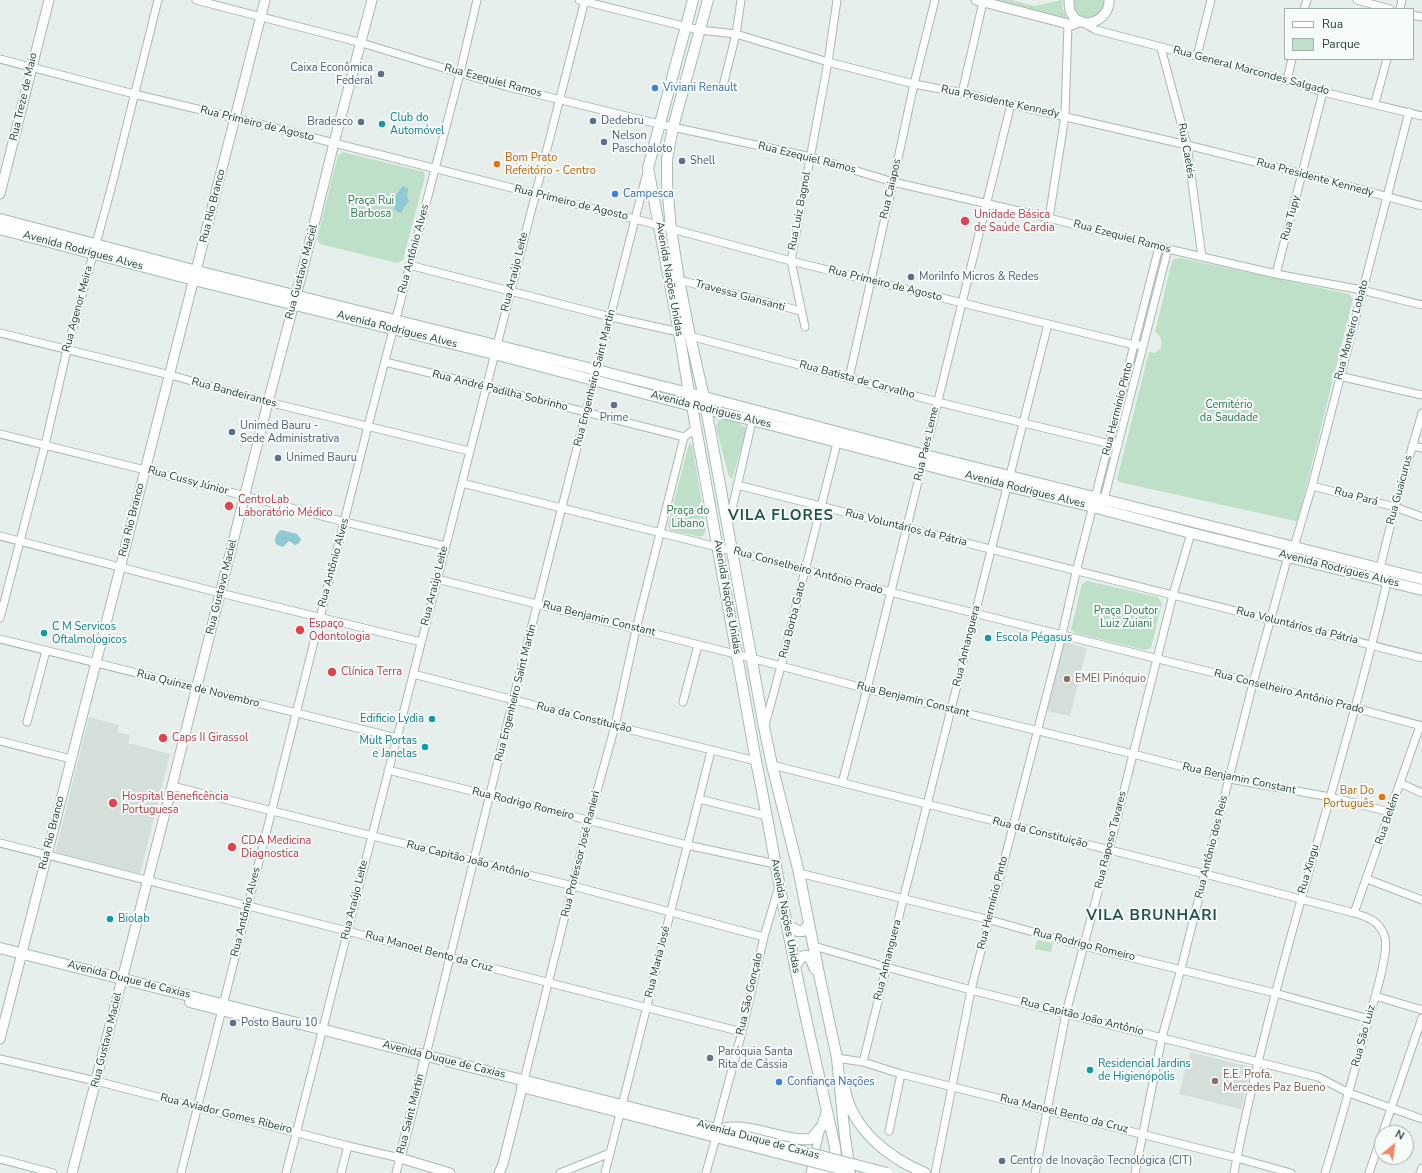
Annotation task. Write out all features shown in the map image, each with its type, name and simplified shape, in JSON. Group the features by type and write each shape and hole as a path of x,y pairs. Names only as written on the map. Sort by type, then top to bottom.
{"main road":[{"name":"Avenida Nações Unidas","path":"693,0 648,168 775,864 795,966 827,1110 837,1173"},
{"name":"Avenida Nações Unidas","path":"708,0 673,127 668,159 667,184 671,229 690,336 704,397 764,727 799,873 837,1058 850,1173"},
{"name":"Avenida Rodrigues Alves","path":"0,219 94,249"},
{"name":"Avenida Rodrigues Alves","path":"0,228 94,249 495,350 596,376 692,406 754,416 1098,503 1294,547 1422,579"},
{"name":"Avenida Rodrigues Alves","path":"596,376 689,393 838,443 924,460"},
{"name":"Avenida Rodrigues Alves","path":"1098,503 1190,533 1422,590"},
{"path":"787,925 798,931 803,931 809,924"},
{"name":"Avenida Duque de Caxias","path":"0,948 21,957"},
{"name":"Avenida Duque de Caxias","path":"0,955 21,957 717,1132 859,1173"},
{"path":"795,966 801,957 806,956 810,958 813,966 819,974"},
{"path":"839,1079 844,1089 846,1099 864,1130 876,1143 891,1155 907,1166 925,1173"},
{"path":"717,1132 736,1127 771,1132 800,1140 811,1139 822,1126 827,1110"},
{"name":"Avenida Duque de Caxias","path":"747,1141 887,1173"},
{"path":"815,1173 821,1171 827,1173"}],"street":[{"name":"Rua Treze de Maio","path":"0,194 49,0"},
{"name":"Rua Agenor Meira","path":"0,618 67,350 112,185 158,0"},
{"name":"Rua Ezequiel Ramos","path":"196,0 362,43 460,74 659,124 811,157 893,182 1049,218 1159,247 1276,274 1362,290 1422,305"},
{"name":"Rua Rio Branco","path":"0,1039 266,0"},
{"name":"Rua Gustavo Maciel","path":"72,1173 246,496 268,402 334,143 362,43 372,0"},
{"name":"Rua Antônio Alves","path":"181,1173 368,426 460,74 477,0"},
{"name":"Rua Presidente Kennedy","path":"583,0 699,30 736,34 828,62 914,84 1065,116 1187,145 1422,206"},
{"name":"Rua Araújo Leite","path":"286,1173 412,674 462,484 469,451 583,0"},
{"path":"723,86 736,34 742,0"},
{"name":"Rua Luiz Bagnol","path":"805,328 791,260 828,62 837,0"},
{"name":"Rua Caiapos","path":"849,378 914,84 935,0"},
{"name":"Rua General Marcondes Salgado","path":"1069,0 1071,13 1075,18 1096,30 1287,80 1323,92 1375,103 1422,116"},
{"path":"1197,56 1211,0"},
{"path":"1357,0 1386,8"},
{"path":"962,93 980,1 1072,25 1082,21 1087,22 1098,20 1106,13 1109,1"},
{"path":"1049,218 1065,116 1068,24"},
{"name":"Rua Caetés","path":"1161,48 1187,145 1202,257"},
{"name":"Rua Primeiro de Agosto","path":"0,59 134,94 436,168 870,280 1134,345 1143,345"},
{"path":"1287,80 1292,60"},
{"path":"1375,103 1387,60"},
{"name":"Rua Tupy","path":"1276,274 1323,92"},
{"name":"Rua Paes Leme","path":"842,783 867,690 1011,104"},
{"name":"Rua Monteiro Lobato","path":"1294,547 1312,486 1339,376 1409,112"},
{"name":"Rua Engenheiro Saint Martin","path":"425,1058 513,700 648,168"},
{"name":"Rua Hermínio Pinto","path":"1098,503 1109,445 1159,247"},
{"name":"Rua Hermínio Pinto","path":"1076,572 1118,446 1168,249"},
{"path":"409,265 510,292 679,332"},
{"name":"Travessa Giansanti","path":"680,280 801,312"},
{"name":"Rua Anhanguera","path":"863,1062 976,613 990,549 1024,423 1048,324"},
{"name":"Rua Bandeirantes","path":"0,333 170,375 268,402 469,451"},
{"name":"Rua Batista de Carvalho","path":"690,336 938,402 1118,446"},
{"name":"Rua André Padilha Sobrinho","path":"385,362 486,386 586,413 684,437"},
{"path":"1339,376 1422,395"},
{"name":"Rua Guaicurus","path":"1380,568 1395,507 1422,413"},
{"path":"727,528 754,416"},
{"path":"660,533 684,437 696,428"},
{"name":"Rua Cussy Júnior","path":"0,434 445,546"},
{"name":"Rua Borba Gato","path":"764,727 838,443"},
{"path":"1412,446 1422,448"},
{"name":"Rua Conselheiro Antônio Prado","path":"462,484 1062,635"},
{"name":"Rua Voluntários da Pátria","path":"737,485 1076,572"},
{"name":"Rua Pará","path":"1312,486 1395,507 1422,517"},
{"name":"Rua Professor José Ranieri","path":"499,1173 503,1164 589,820 615,726 636,628 660,533"},
{"name":"Rua Raposo Tavares","path":"1036,1173 1066,1013 1109,850 1172,595 1190,533"},
{"path":"0,536 220,593 421,642"},
{"name":"Rua Antônio dos Reis","path":"1135,1173 1162,1037 1181,970 1270,619 1288,556 1294,547"},
{"path":"1380,568 1387,582"},
{"path":"1156,659 1062,635 1076,572 1172,595"},
{"name":"Rua Benjamin Constant","path":"437,579 737,654 867,690 1230,779 1330,797 1390,812"},
{"name":"Rua Xingu","path":"1234,1173 1274,993 1355,708 1372,646 1387,582"},
{"name":"Rua Voluntários da Pátria","path":"1172,595 1422,658"},
{"name":"Rua Hermínio Pinto","path":"935,1173 971,990 1062,635"},
{"name":"Rua Quinze de Novembro","path":"0,639 397,738"},
{"path":"683,702 698,645"},
{"path":"27,722 46,651"},
{"name":"Rua Conselheiro Antônio Prado","path":"1156,659 1355,708 1421,726"},
{"name":"Rua da Constituição","path":"412,674 711,751 756,761"},
{"name":"Rua Belém","path":"1354,913 1421,726"},
{"path":"0,742 71,759"},
{"name":"Rua Maria José","path":"605,1173 711,751"},
{"name":"Rua da Constituição","path":"772,765 1354,913"},
{"name":"Rua Rodrigo Romeiro","path":"388,770 687,845 775,864"},
{"path":"1400,783 1422,793"},
{"name":"Rua Capitão João Antônio","path":"172,786 573,886 764,936"},
{"path":"700,799 767,816"},
{"name":"Rua Manoel Bento da Cruz","path":"0,843 742,1032"},
{"name":"Rua Rodrigo Romeiro","path":"799,873 903,900 990,920 1084,946 1274,993 1369,1019"},
{"path":"1367,879 1422,900"},
{"name":"Rua São Gonçalo","path":"706,1173 742,1032 764,936 779,884"},
{"name":"Rua São Luiz","path":"1326,1173 1369,1019 1386,947 1385,937 1379,926 1371,918 1354,913"},
{"name":"Rua Capitão João Antônio","path":"814,946 971,990 1318,1077 1349,1093 1422,1119"},
{"path":"1375,996 1422,1010"},
{"path":"1369,1173 1422,1018"},
{"name":"Rua Saint Martin","path":"396,1173 425,1058"},
{"name":"Rua Manoel Bento da Cruz","path":"837,1058 863,1062 901,1074 1237,1158 1291,1173"},
{"name":"Rua Aviador Gomes Ribeiro","path":"0,1059 96,1081 400,1158 450,1173"},
{"path":"889,1131 901,1074"},
{"path":"810,1173 822,1126"},
{"path":"341,1173 348,1146"},
{"path":"560,1173 610,1153"},
{"path":"0,1159 53,1173"},
{"path":"1420,1173 1422,1168"}],"shaded area":[{"name":"EMEI Pinóquio","path":"1064,642 1087,648 1070,716 1047,711"},
{"name":"Hospital Beneficência Portuguesa","path":"89,717 119,725 117,732 130,735 128,743 170,754 140,874 55,853"},
{"name":"E.E. Profa. Mercedes Paz Bueno","path":"1190,1052 1251,1067 1241,1109 1179,1094"}],"green space":[{"path":"992,0 1011,0 1034,6 1062,0 1063,9 1067,19"},
{"path":"1074,0 1104,0 1103,8 1100,13 1095,16 1089,18 1083,17 1075,8"},
{"name":"Praça Rui Barbosa","path":"343,152 424,172 425,177 403,260 397,263 320,244 317,239 338,155"},
{"name":"Cemitério da Saudade","path":"1180,258 1349,294 1353,299 1298,520 1295,521 1119,482 1117,479 1149,352 1155,353 1161,348 1161,339 1155,332 1172,261"},
{"path":"719,420 736,422 745,427 746,430 732,479 729,477 716,427"},
{"name":"Praça do Libano","path":"689,444 692,444 693,449 706,529 704,535 701,537 670,530 668,524"},
{"name":"Praça Doutor Luiz Zuiani","path":"1087,581 1158,597 1162,603 1151,648 1145,650 1075,633 1071,630 1082,584"},
{"path":"1037,940 1053,943 1051,952 1035,949"}],"water":[{"path":"403,186 408,189 407,195 409,202 404,207 402,212 398,212 394,208 396,204 393,199"},
{"path":"281,530 297,534 301,539 298,544 295,545 289,541 283,547 277,545 275,541 276,537"}],"place":[{"name":"Caixa Econômica Federal","path":"381,74"},
{"name":"Viviani Renault","path":"655,88"},
{"name":"Dedebru","path":"593,121"},
{"name":"Bradesco","path":"361,122"},
{"name":"Club do Automóvel","path":"382,124"},
{"name":"Nelson Paschoaloto","path":"604,142"},
{"name":"Shell","path":"682,161"},
{"name":"Bom Prato Refeitório - Centro","path":"497,164"},
{"name":"Campesca","path":"615,194"},
{"name":"Unidade Básica de Saúde Cardia","path":"965,221"},
{"name":"MoriInfo Micros & Redes","path":"911,277"},
{"name":"Prime","path":"614,405"},
{"name":"Unimed Bauru - Sede Administrativa","path":"232,432"},
{"name":"Unimed Bauru","path":"278,458"},
{"name":"CentroLab Laboratório Médico","path":"229,506"},
{"name":"Espaço Odontologia","path":"300,630"},
{"name":"C M Servicos Oftalmologicos","path":"44,633"},
{"name":"Escola Pégasus","path":"988,638"},
{"name":"Clínica Terra","path":"332,672"},
{"name":"EMEI Pinóquio","path":"1067,679"},
{"name":"Edificio Lydia","path":"432,719"},
{"name":"Caps II Girassol","path":"163,738"},
{"name":"Mult Portas e Janelas","path":"425,747"},
{"name":"Bar Do Português","path":"1382,797"},
{"name":"Hospital Beneficência Portuguesa","path":"113,803"},
{"name":"CDA Medicina Diagnostica","path":"232,847"},
{"name":"Biolab","path":"110,919"},
{"name":"Posto Bauru 10","path":"233,1023"},
{"name":"Paróquia Santa Rita de Cássia","path":"710,1058"},
{"name":"Residencial Jardins de Higienópolis","path":"1090,1070"},
{"name":"E.E. Profa. Mercedes Paz Bueno","path":"1215,1081"},
{"name":"Confiança Nações","path":"779,1082"},
{"name":"Centro de Inovação Tecnológica (CIT)","path":"1002,1161"}],"district":[{"name":"VILA FLORES","path":"781,516"},
{"name":"VILA BRUNHARI","path":"1152,916"}]}
